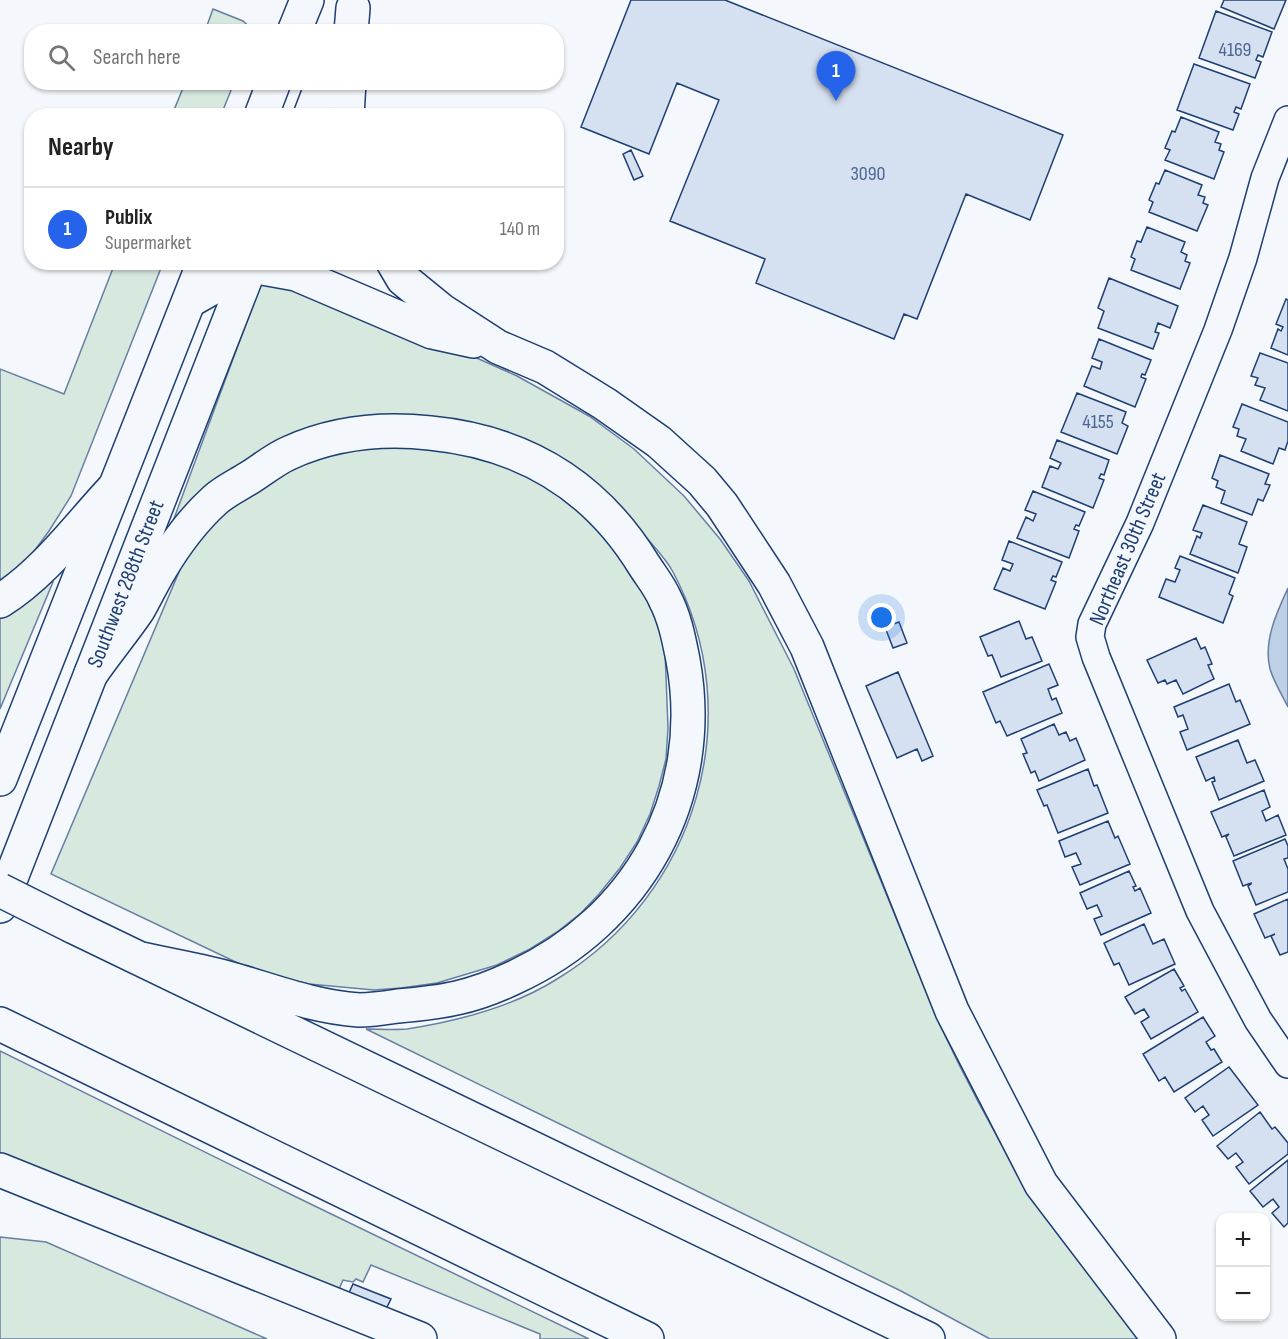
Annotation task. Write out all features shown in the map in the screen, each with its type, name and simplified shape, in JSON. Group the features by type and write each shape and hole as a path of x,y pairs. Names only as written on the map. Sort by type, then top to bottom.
{"main road":[{"path":"297,24 307,0"},
{"path":"264,108 271,90"},
{"path":"313,108 320,90"},
{"path":"347,108 349,90"},
{"name":"Southwest 288th Street","path":"0,779 201,270"},
{"path":"189,301 242,270"},
{"name":"Southwest 288th Street","path":"0,906 250,270"},
{"path":"278,270 296,274 432,332 498,347"},
{"path":"398,270 403,279 441,310 498,347 545,367 605,404 658,442 702,481 722,506 768,574 807,647 952,1011 1041,1184 1159,1339"},
{"path":"91,674 140,607 177,543 217,498 288,453 327,440 365,432 413,431 462,436 502,447 541,465 577,488 603,510 628,539 666,601 678,637 688,689 688,733 681,782 665,830 643,869 609,913 574,944 536,968 486,991 446,1002 361,1010 295,1000 232,979 142,959"},
{"path":"0,601 13,593 48,560 115,487"},
{"path":"0,890 928,1339"},
{"path":"0,1024 647,1339"},
{"path":"9,1179 420,1339"}],"street":[{"name":"Northeast 30th Street","path":"1287,1062 1258,1020 1200,911 1096,657 1090,637 1092,624 1140,523 1218,330 1243,258 1265,178 1288,120"}],"shaded area":[{"path":"213,9 246,24 208,24"},
{"path":"182,90 231,90 224,108 175,108"},
{"path":"112,270 160,270 71,496 26,562 0,583 0,369 64,394"},
{"path":"270,281 470,355 517,376 589,416 634,449 684,496 720,539 749,581 794,669 940,1025 973,1092 1008,1156 1046,1217 1114,1305 1144,1339 990,1339 901,1291 366,1029 426,1026 485,1012 540,989 605,943 645,900 675,852 696,798 707,742 707,685 696,628 670,566 605,492 591,480 573,472 368,420 172,524 261,283"},
{"path":"392,441 486,455 561,494 613,542 648,599 660,628 665,651 668,728 666,759 650,814 637,842 620,868 581,913 530,949 497,965 437,983 374,990 309,984 244,966 51,874 193,539 210,519 300,461"},
{"path":"47,582 53,582 0,709 0,616"},
{"path":"0,1051 589,1339 540,1339 540,1334 371,1265 363,1282 356,1279 353,1282 343,1280 339,1289 0,1157"},
{"path":"0,1237 46,1242 267,1339 0,1339"}],"water":[{"path":"1288,588 1288,707 1270,669 1268,648 1272,627"}],"building":[{"path":"631,0 725,0 1063,135 1030,220 966,194 917,319 904,314 894,339 756,283 765,259 670,221 719,100 677,83 649,154 581,127"},
{"path":"1224,0 1286,0 1274,29 1221,7"},
{"path":"1216,11 1272,32 1263,57 1258,55 1256,60 1261,62 1255,78 1199,58"},
{"path":"1194,64 1250,84 1241,109 1236,107 1234,112 1239,114 1233,130 1177,110"},
{"path":"1181,117 1219,132 1215,142 1221,144 1219,150 1224,152 1214,179 1165,160 1170,150 1165,148"},
{"path":"631,150 643,176 634,180 623,154"},
{"path":"1165,170 1202,185 1198,195 1205,197 1203,203 1208,205 1197,231 1149,212 1153,202 1149,200 1156,183 1159,184"},
{"path":"1147,227 1185,242 1181,252 1187,255 1185,261 1190,263 1180,289 1131,270 1135,259 1131,257 1137,241 1141,242"},
{"path":"1109,278 1178,306 1170,328 1158,323 1155,332 1159,333 1153,349 1098,328 1104,311 1098,308"},
{"path":"1286,299 1288,300 1288,355 1271,348 1278,329 1281,331 1283,327 1276,324"},
{"path":"1099,339 1151,360 1145,375 1142,374 1141,377 1146,379 1135,407 1084,386 1092,366 1100,369 1102,362 1092,358"},
{"path":"1260,353 1288,363 1288,411 1260,400 1265,388 1255,385 1258,378 1251,376"},
{"path":"1077,393 1126,412 1122,423 1128,426 1117,454 1061,432"},
{"path":"1242,404 1288,422 1288,441 1285,450 1279,448 1273,464 1241,451 1246,439 1237,436 1239,429 1233,427"},
{"path":"1057,440 1109,460 1104,475 1101,474 1099,478 1104,480 1093,508 1042,487 1050,466 1058,469 1061,463 1050,458"},
{"path":"1220,455 1269,474 1265,484 1270,485 1263,501 1258,499 1252,515 1221,503 1225,491 1216,487 1218,481 1212,478"},
{"path":"1033,491 1085,512 1079,526 1076,525 1074,529 1079,531 1069,558 1017,538 1026,517 1033,521 1036,514 1025,510"},
{"path":"1203,505 1247,522 1239,544 1247,547 1238,573 1190,554 1197,536 1200,538 1202,533 1193,530"},
{"path":"1009,541 1062,562 1056,577 1053,576 1051,580 1056,582 1045,609 994,589 1003,568 1010,571 1013,564 1002,560"},
{"path":"1180,556 1235,578 1229,594 1233,596 1223,623 1159,597 1166,579 1175,582 1180,570 1175,568"},
{"path":"1019,621 1026,639 1032,637 1042,661 1001,677 992,655 988,656 980,637"},
{"path":"899,622 907,643 893,648 885,627"},
{"path":"1196,638 1201,649 1205,647 1212,664 1208,665 1214,679 1183,694 1176,680 1167,684 1165,680 1158,683 1147,660"},
{"path":"1049,664 1058,685 1048,689 1052,700 1056,698 1062,713 1007,736 1000,721 996,723 983,692"},
{"path":"898,672 933,756 922,761 917,749 897,758 866,686"},
{"path":"1229,684 1236,702 1240,700 1250,724 1187,750 1180,732 1188,729 1183,715 1178,717 1174,707"},
{"path":"1054,724 1059,735 1066,732 1070,741 1076,738 1085,760 1039,781 1035,771 1031,773 1023,754 1027,753 1021,739"},
{"path":"1238,740 1247,763 1255,760 1264,781 1219,800 1212,782 1215,781 1214,777 1206,781 1196,757"},
{"path":"1088,769 1108,813 1058,833 1047,805 1044,806 1037,790"},
{"path":"1264,790 1270,807 1262,811 1266,821 1278,815 1286,835 1234,856 1226,837 1229,834 1222,837 1211,812"},
{"path":"1108,821 1115,838 1118,836 1130,864 1080,885 1072,867 1081,864 1076,853 1065,857 1059,841"},
{"path":"1285,839 1288,846 1288,858 1284,859 1288,869 1288,892 1256,905 1248,886 1251,883 1243,886 1233,861"},
{"path":"1129,871 1136,886 1133,887 1135,891 1140,888 1151,913 1101,935 1094,919 1102,916 1097,905 1087,909 1080,893"},
{"path":"1288,899 1288,952 1280,955 1271,936 1275,934 1265,938 1254,914"},
{"path":"1144,924 1153,944 1164,939 1175,964 1129,985 1119,963 1114,965 1104,943"},
{"path":"1174,969 1184,986 1180,988 1182,991 1185,989 1198,1012 1151,1039 1141,1022 1149,1017 1144,1009 1135,1014 1125,997"},
{"path":"1203,1017 1215,1036 1206,1042 1211,1050 1214,1049 1222,1062 1174,1092 1165,1077 1159,1081 1143,1054"},
{"path":"1229,1067 1258,1105 1213,1136 1202,1120 1209,1115 1203,1106 1195,1112 1185,1098"},
{"path":"1260,1112 1272,1129 1275,1127 1288,1143 1288,1154 1249,1184 1236,1167 1243,1162 1236,1153 1228,1159 1217,1146"},
{"path":"1288,1160 1288,1223 1284,1227 1272,1213 1279,1207 1273,1199 1263,1207 1250,1191"},
{"path":"353,1284 391,1299 386,1309 348,1295"}],"place":[{"name":"Publix","path":"836,101"}]}
